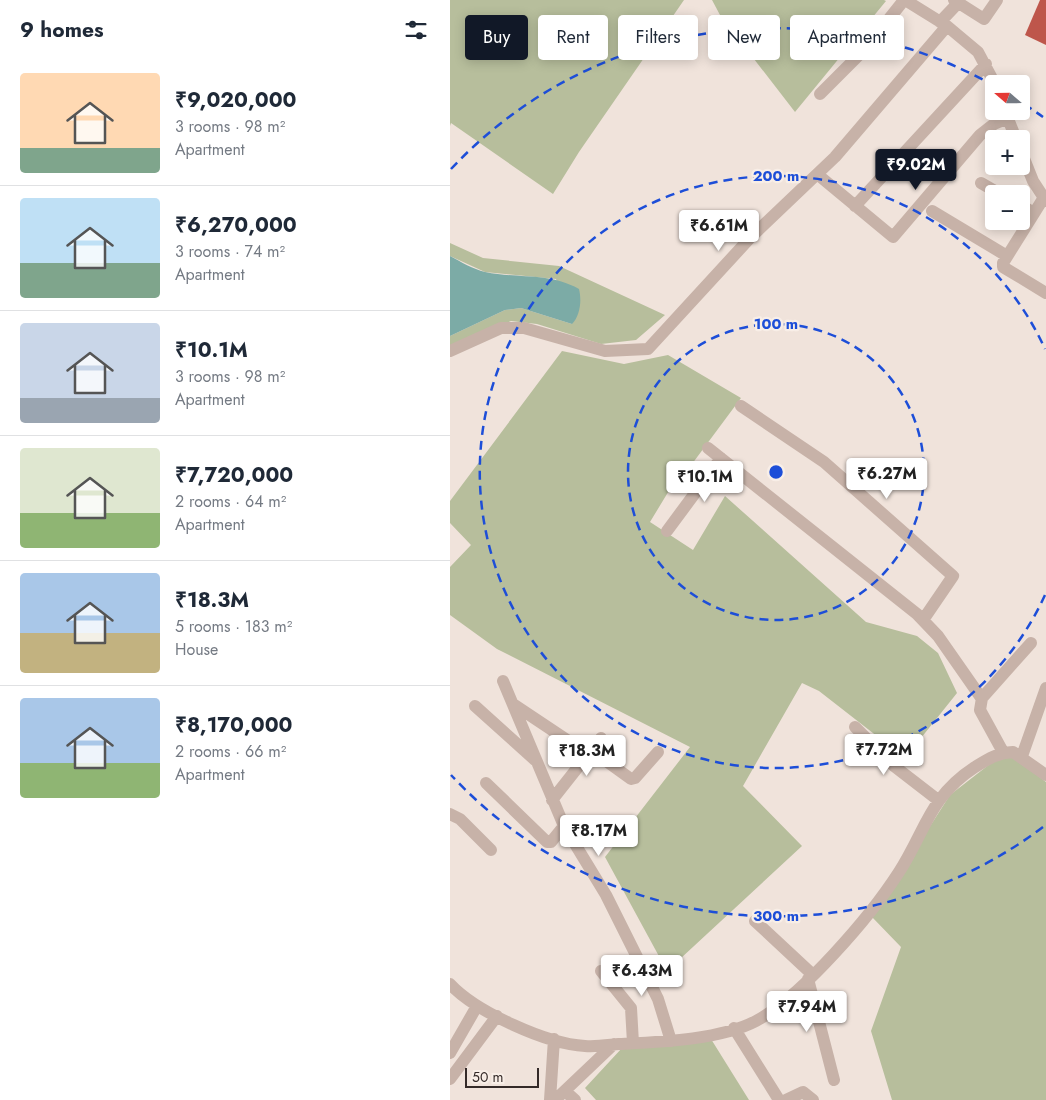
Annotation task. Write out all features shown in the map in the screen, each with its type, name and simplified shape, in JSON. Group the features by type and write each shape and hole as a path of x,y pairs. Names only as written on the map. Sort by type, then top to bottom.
{"street":[{"path":"820,94 865,49 905,0 943,24 978,52 991,75"},
{"path":"450,351 501,328 524,328 605,351 648,349 750,238 835,157 943,24 956,1 984,19 997,0"},
{"path":"855,206 986,64"},
{"path":"817,174 893,237 980,135 1000,120"},
{"path":"1030,170 1044,200 1003,263 1006,271 1046,293"},
{"path":"981,183 985,185"},
{"path":"932,210 1007,256"},
{"path":"1030,211 1034,213"},
{"path":"741,406 824,462 954,576 923,620"},
{"path":"708,448 923,620 938,636 982,699"},
{"path":"667,532 721,458"},
{"path":"1003,752 980,710 982,699 1031,643"},
{"path":"503,681 564,826 606,895 654,991 671,1041"},
{"path":"1022,756 1046,688"},
{"path":"513,704 631,779 635,778 658,752"},
{"path":"475,706 537,762"},
{"path":"854,727 894,766 938,800"},
{"path":"552,800 602,738"},
{"path":"450,984 460,995 497,1016 554,1039 585,1046 682,1041 754,1022 772,1011 810,977 864,918 899,872 938,800 963,775 994,755 1003,752 1013,752 1022,756 1046,775"},
{"path":"486,783 547,842 551,842 564,826"},
{"path":"450,814 460,819 491,850"},
{"path":"755,921 810,977 834,1080"},
{"path":"601,971 632,1008 633,1043"},
{"path":"450,1052 478,1006"},
{"path":"450,1079 497,1016"},
{"path":"734,1028 779,1100"},
{"path":"550,1100 554,1039"},
{"path":"555,1100 614,1044"},
{"path":"565,1091 575,1100"},
{"path":"786,1100 803,1092 813,1100"}],"green space":[{"path":"450,0 684,0 674,15 618,15 618,60 643,60 579,152 553,194 451,123 450,126"},
{"path":"712,0 886,1 875,15 790,15 790,60 838,60 795,112 755,60 780,60 780,15 720,15"},
{"path":"450,243 483,258 559,266 665,315 636,340 601,344 537,324 511,321 450,348 450,336 505,310 521,308 572,324 556,279 485,272 450,256"},
{"path":"562,351 624,364 668,355 741,398 692,464 687,461 650,522 693,550 725,496 866,622 917,636 938,653 957,693 905,758 819,691 802,683 743,786 802,846 667,971 605,857 690,747 497,649 450,615 450,567 471,545 450,523 450,501"},
{"path":"1012,756 1046,782 1046,1100 892,1100 871,1031 901,947 872,917 950,795 995,760"},
{"path":"711,1039 749,1100 596,1100 585,1088 622,1048"}],"water":[{"path":"450,256 485,272 556,280 579,289 579,313 572,324 521,308 505,310 450,336"}],"building":[{"path":"1040,0 1046,0 1046,45 1025,35"}]}
